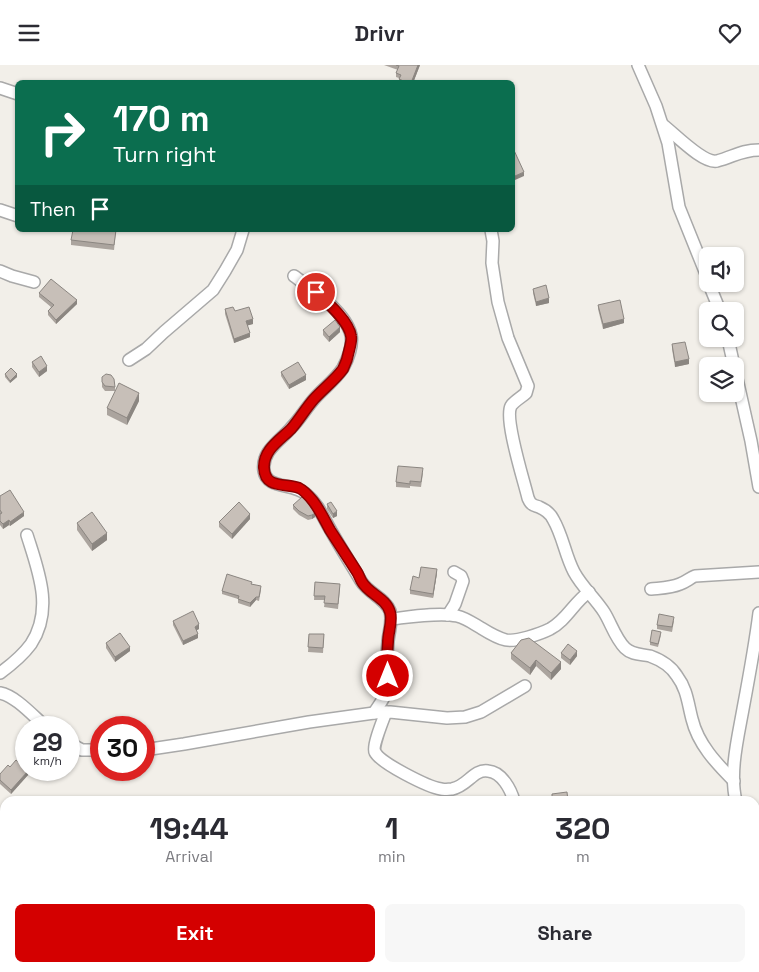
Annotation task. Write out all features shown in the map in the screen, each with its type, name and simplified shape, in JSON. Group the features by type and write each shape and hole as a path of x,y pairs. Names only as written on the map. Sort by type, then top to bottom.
{"street":[{"path":"638,65 663,125 679,207 699,257"},
{"path":"0,88 15,92"},
{"path":"663,125 696,152 705,158 715,161 741,152 759,150"},
{"path":"0,210 15,215"},
{"path":"129,360 146,349 212,290 237,250 242,232"},
{"path":"491,232 492,263 498,302 508,338 528,386 526,393 513,403 510,408 511,431 528,498 532,504 544,509 553,518 575,574 605,613 625,648 660,660 668,665 677,675 683,685 697,733 712,759 734,781"},
{"path":"0,271 34,282"},
{"path":"294,275 316,292 340,315 348,327 351,336 350,347 343,368 314,399 292,428 268,451 264,461 264,473 268,479 278,485 288,485 300,489 313,501 362,582 390,611 387,690 380,713 380,730 374,745 374,751 376,755 390,765 416,780 441,789 458,787 477,772 489,771 497,774 506,784 512,796"},
{"path":"742,402 759,487"},
{"path":"0,673 15,661 30,644 39,627 43,607 37,568 27,535"},
{"path":"448,615 455,604 464,581 461,576 454,572"},
{"path":"650,589 678,585 695,576 759,572"},
{"path":"391,619 448,615 459,617 495,636 511,641 552,628 589,592"},
{"path":"735,796 733,790 735,759 739,730 756,653 759,613"},
{"path":"155,748 308,721 380,713 447,718 465,717 481,712 525,686"},
{"path":"0,693 16,701 33,716"}],"building":[{"path":"396,65 418,65 412,80 399,79 401,75 396,73 399,66"},
{"path":"515,152 524,172 515,176"},
{"path":"73,232 116,232 114,245 71,240"},
{"path":"51,279 77,300 56,320 48,311 54,305 39,293"},
{"path":"546,285 549,298 536,302 533,289"},
{"path":"620,300 624,319 603,324 598,305"},
{"path":"233,307 235,311 249,307 253,319 246,321 250,333 234,339 225,309"},
{"path":"335,320 340,327 329,337 323,330"},
{"path":"685,342 689,359 675,362 672,344"},
{"path":"41,356 47,366 39,372 32,362"},
{"path":"298,362 306,375 289,385 281,372"},
{"path":"11,368 17,374 10,381 5,374"},
{"path":"106,374 111,375 114,379 115,387 105,386 102,382 102,377"},
{"path":"119,383 139,393 127,418 107,408"},
{"path":"398,466 423,468 421,482 410,481 410,484 396,482"},
{"path":"10,490 24,512 10,522 9,520 3,524 0,521 0,514 2,513 0,510 0,496"},
{"path":"302,497 315,513 308,516 293,505"},
{"path":"239,502 250,514 232,534 219,522"},
{"path":"331,502 337,511 333,514 327,504"},
{"path":"92,512 107,533 92,544 77,523"},
{"path":"421,567 437,569 433,594 410,590 413,576 419,578"},
{"path":"227,574 261,586 259,597 256,597 250,603 238,599 239,596 222,591"},
{"path":"315,582 340,584 338,604 324,603 325,596 314,596"},
{"path":"193,611 199,624 195,627 198,634 183,641 173,621"},
{"path":"659,614 674,617 672,627 657,625"},
{"path":"652,630 661,632 658,644 650,642"},
{"path":"120,633 130,647 115,657 106,643"},
{"path":"309,634 324,634 323,648 308,647"},
{"path":"529,638 561,662 551,673 536,660 530,668 511,653 521,640"},
{"path":"568,644 577,651 570,660 561,653"},
{"path":"15,761 15,781 19,781 11,790 0,780 0,774 8,765 10,767"},
{"path":"567,792 567,796 552,796 552,794"}],"route":[{"path":"316,292 340,315 348,327 351,336 347,359 336,377 314,399 292,428 268,451 264,461 264,473 268,479 278,485 288,485 300,489 307,495 317,506 362,582 387,606 391,619 388,641 388,676"}]}
